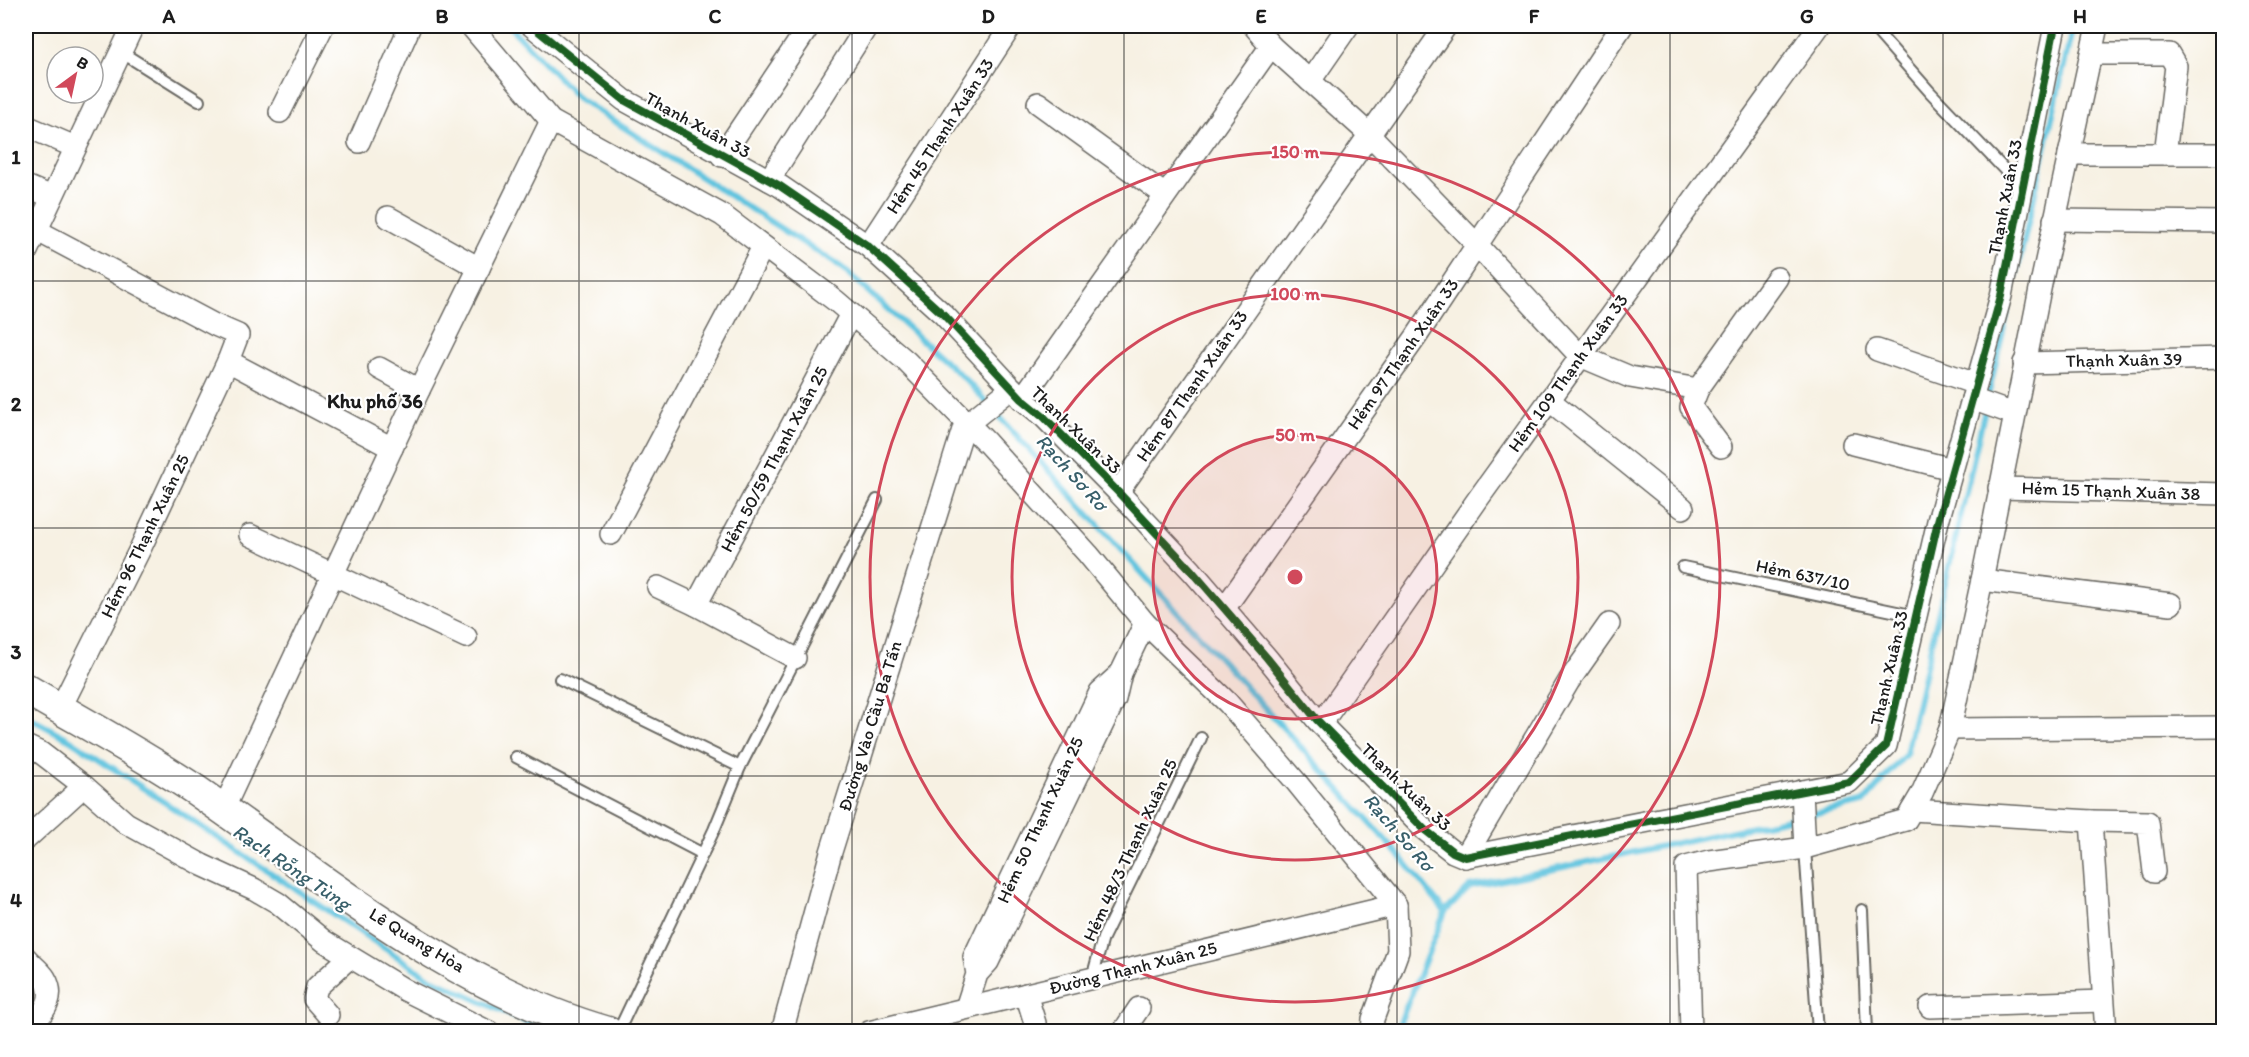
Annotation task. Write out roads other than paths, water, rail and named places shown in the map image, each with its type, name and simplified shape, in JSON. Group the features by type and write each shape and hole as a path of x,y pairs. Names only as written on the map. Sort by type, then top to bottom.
{"street":[{"path":"26,252 133,26"},
{"path":"280,112 323,26"},
{"path":"359,142 410,26"},
{"path":"471,26 551,121 722,215 851,314 906,361 987,443 1088,555 1145,623 1228,703 1297,783 1396,905 1398,951 1373,1019 1372,1032"},
{"name":"Thạnh Xuân 33","path":"531,26 624,100 769,180 868,246 944,315 1017,394 1044,417 1118,492 1224,609 1322,724 1425,830 1453,852 1465,857 1849,782 1886,746 1952,469 2001,296 2055,26"},
{"path":"722,156 809,26"},
{"path":"769,180 867,26"},
{"name":"Hẻm 45 Thạnh Xuân 33","path":"868,246 1011,26"},
{"path":"1254,26 1271,46 1369,134 1478,246 1580,356 1630,377 1698,389"},
{"path":"1310,81 1348,26"},
{"name":"Hẻm 87 Thạnh Xuân 33","path":"1118,492 1446,26"},
{"name":"Hẻm 97 Thạnh Xuân 33","path":"1224,609 1478,246 1539,149 1622,26"},
{"name":"Hẻm 109 Thạnh Xuân 33","path":"1322,724 1580,356 1819,26"},
{"path":"1691,1032 1686,867 1709,861 1805,848 1906,820 1922,793 1950,729 1982,580 2024,363 2097,26"},
{"path":"965,423 1017,394 1166,195 1271,46"},
{"path":"2091,54 2169,54 2176,66 2165,154"},
{"path":"1038,103 1166,195"},
{"path":"223,810 419,390 551,121"},
{"path":"26,126 75,147"},
{"path":"2069,154 2223,154"},
{"path":"26,186 52,197"},
{"path":"388,217 479,268"},
{"path":"2054,220 2223,222"},
{"name":"Hẻm 96 Thạnh Xuân 25","path":"36,230 215,325 238,334 228,361 141,547 60,709"},
{"path":"611,534 763,246"},
{"path":"1721,447 1692,407 1698,389 1777,278"},
{"name":"Hẻm 50/59 Thạnh Xuân 25","path":"696,605 851,314"},
{"path":"1877,350 1974,391 2014,414"},
{"name":"Thạnh Xuân 39","path":"2024,363 2223,358"},
{"path":"228,361 392,448"},
{"path":"380,368 419,390"},
{"path":"1549,400 1683,508"},
{"name":"Đường Vào Cầu Ba Tấn","path":"782,1032 831,852 965,423"},
{"path":"1853,444 1952,469"},
{"name":"Hẻm 15 Thạnh Xuân 38","path":"1999,488 2223,494"},
{"path":"250,535 466,637"},
{"path":"1982,580 2171,604"},
{"path":"658,587 795,658"},
{"name":"Hẻm 50 Thạnh Xuân 25","path":"966,1008 976,974 988,962 1115,699 1121,673 1145,623"},
{"path":"1465,857 1569,681 1609,624"},
{"name":"Lê Quang Hòa","path":"26,689 170,774 420,945 507,993 554,1015 608,1032"},
{"path":"1950,729 2223,727"},
{"path":"26,746 40,753 84,786 126,823 278,903 346,962 489,1032"},
{"path":"26,839 84,786"},
{"path":"1802,791 1805,848"},
{"path":"1912,810 2091,821 2148,822 2154,872"},
{"path":"2091,821 2106,1032"},
{"name":"Đường Thạnh Xuân 25","path":"869,1032 1396,905"},
{"path":"26,958 45,979 50,997 44,1012 27,1032"},
{"path":"328,1015 314,999 317,987 346,962"},
{"path":"1026,994 1035,1023 1032,1032"},
{"path":"1930,1007 2102,1001"},
{"path":"1123,1032 1139,1008"}],"lane":[{"path":"1872,26 1930,92 2022,188"},
{"path":"121,52 199,101"},
{"path":"618,1032 703,855 740,767 877,500"},
{"name":"Hẻm 637/10","path":"1683,567 1916,616"},
{"path":"560,679 740,767"},
{"name":"Hẻm 48/3 Thạnh Xuân 25","path":"1092,978 1103,938 1202,738"},
{"path":"516,757 703,855"},
{"path":"1805,848 1818,1032"},
{"path":"1862,910 1867,1032"}],"waterway":[{"name":"Rạch Sơ Rơ","path":"509,26 578,98 841,267 966,380 1401,857 1445,912"},
{"path":"2016,276 2073,26"},
{"path":"1808,815 1863,803 1906,754 2008,309"},
{"name":"Rạch Rỗng Tùng","path":"26,716 69,739 428,977 548,1032"},
{"path":"1396,1032 1445,912 1470,887 1798,817"}],"district":[{"name":"Khu phố 36","path":"375,401"}]}
